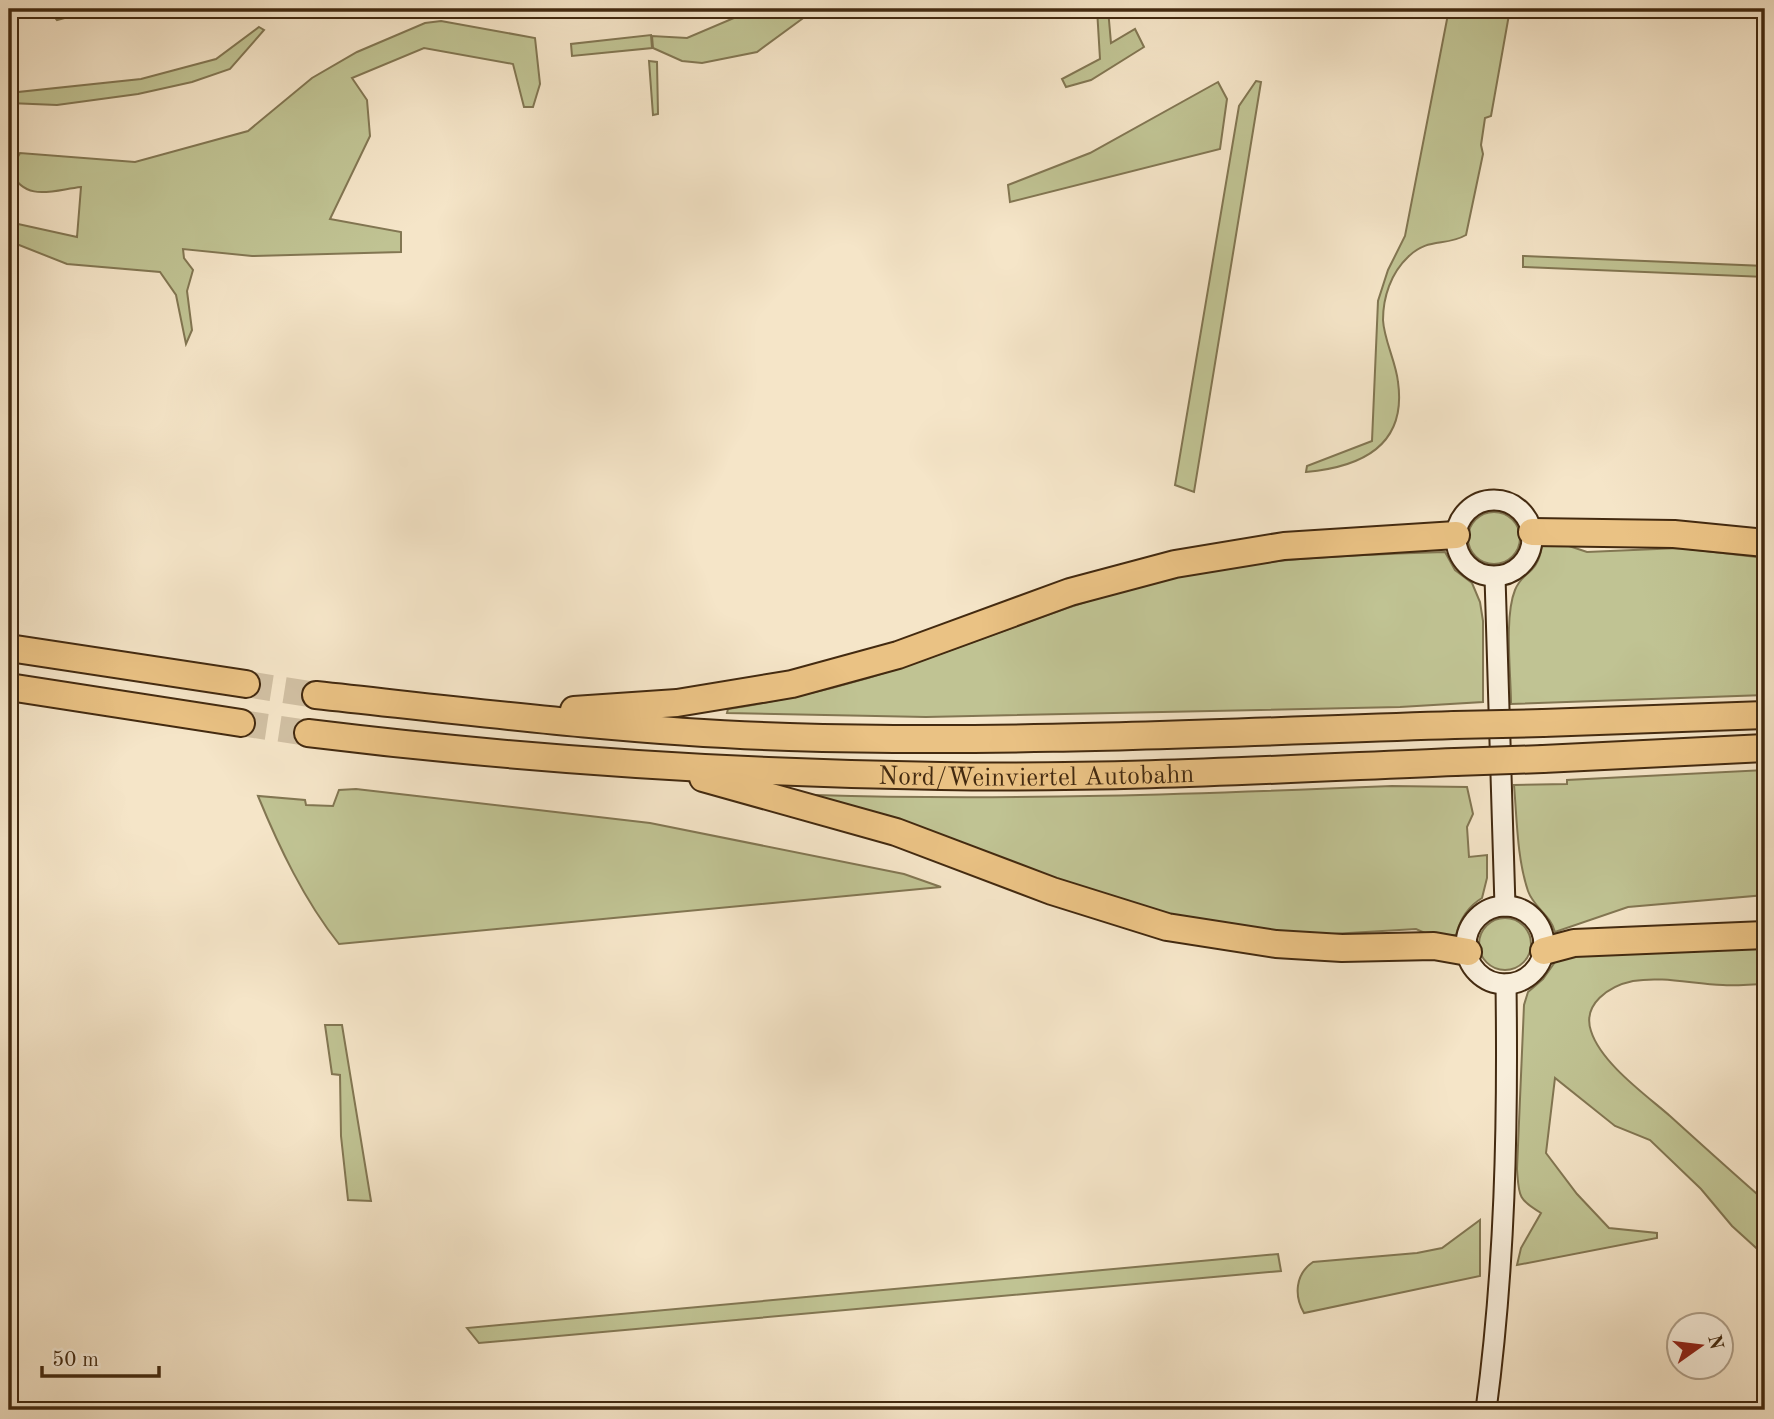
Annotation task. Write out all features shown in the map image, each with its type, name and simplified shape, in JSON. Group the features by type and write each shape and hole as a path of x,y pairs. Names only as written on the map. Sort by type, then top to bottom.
{"highway":[{"path":"1532,532 1674,534 1765,543"},
{"path":"493,715 622,708 751,692 888,658 1059,595 1175,564 1284,547 1456,535"},
{"path":"9,648 246,684"},
{"path":"9,687 241,723"},
{"name":"Nord/Weinviertel Autobahn","path":"316,695 639,730 884,739 1032,738 1765,715"},
{"name":"Nord/Weinviertel Autobahn","path":"308,733 408,745 668,767 942,776 1032,776 1455,762 1765,748"},
{"path":"668,767 896,832 1052,891 1167,927 1276,944 1342,948 1434,946 1468,952"},
{"path":"1544,951 1574,943 1765,935"}],"main road":[{"path":"1494,499 1515,505 1529,521 1532,532 1531,551 1526,560 1512,572 1495,577 1478,573 1468,567 1457,547 1458,524 1472,506 1494,499"},
{"path":"1495,577 1505,906"},
{"path":"1516,907 1535,919 1541,929 1544,951 1534,972 1525,979 1506,984 1485,978 1477,971 1468,952 1467,941 1475,920 1494,908 1516,907"},
{"path":"1486,1410 1504,1202 1507,1112 1506,984"}],"green space":[{"path":"97,9 57,20 49,10"},
{"path":"755,9 802,9 806,16 757,52 702,63 682,61 653,48 652,36 687,38"},
{"path":"1097,9 1108,9 1111,43 1135,29 1144,47 1091,80 1066,87 1062,79 1100,59"},
{"path":"1449,9 1510,9 1491,116 1485,118 1481,145 1483,154 1466,235 1451,241 1430,244 1415,251 1402,263 1389,286 1383,320 1397,374 1399,404 1395,422 1387,437 1376,449 1362,458 1345,465 1306,472 1307,466 1372,441 1378,301 1388,270 1405,236"},
{"path":"441,21 535,38 540,84 533,107 524,107 513,64 424,48 352,78 367,100 370,136 330,219 401,232 401,252 252,256 183,249 184,258 193,270 187,291 192,330 186,344 176,295 160,272 67,264 9,241 9,222 77,237 81,187 41,192 24,187 10,171 20,153 135,162 248,131 312,78 357,52 425,23"},
{"path":"259,27 264,30 230,69 192,82 138,94 57,105 9,103 9,93 141,79 216,59"},
{"path":"651,35 652,48 572,56 571,44"},
{"path":"649,61 657,62 658,114 653,115"},
{"path":"1256,81 1261,82 1194,492 1175,485 1239,106"},
{"path":"1218,82 1227,99 1220,149 1010,202 1008,185 1090,153"},
{"path":"1523,256 1765,266 1765,277 1523,267"},
{"path":"1494,512 1513,519 1520,538 1513,557 1494,564 1475,557 1468,538 1475,519"},
{"path":"1566,545 1587,552 1680,548 1765,558 1765,695 1511,704 1509,630 1515,590 1537,563 1542,546"},
{"path":"1445,552 1455,570 1472,583 1480,602 1483,621 1483,702 1400,707 926,717 727,713 728,709 816,692 882,674 1087,601 1150,583 1223,568 1297,559"},
{"path":"1765,770 1765,895 1628,907 1555,932 1550,920 1531,897 1524,878 1520,852 1514,785 1567,784 1567,780"},
{"path":"1392,786 1467,787 1473,814 1467,827 1469,857 1487,855 1487,878 1482,898 1465,914 1456,935 1434,937 1416,929 1332,934 1283,933 1169,915 1059,881 944,836 848,805 818,799 815,795 1031,797"},
{"path":"356,789 650,823 904,874 941,887 339,944 293,873 258,796 305,800 306,805 333,806 339,790"},
{"path":"1505,918 1515,920 1523,926 1529,934 1529,954 1523,962 1515,968 1505,970 1495,968 1487,962 1481,954 1479,944 1481,934 1487,926 1495,920"},
{"path":"1765,945 1765,984 1728,985 1656,979 1633,981 1615,987 1600,998 1590,1012 1589,1021 1596,1043 1614,1066 1765,1201 1765,1256 1732,1226 1701,1189 1650,1140 1615,1126 1555,1078 1546,1153 1577,1194 1609,1228 1657,1233 1657,1238 1517,1265 1521,1248 1541,1213 1523,1200 1517,1169 1524,1005 1528,992 1543,979 1555,962 1585,952"},
{"path":"325,1025 342,1025 371,1201 348,1200 341,1136 340,1075 332,1074"},
{"path":"1480,1220 1480,1276 1304,1313 1298,1286 1303,1273 1313,1262 1417,1253 1442,1248"},
{"path":"1278,1254 1281,1271 479,1343 467,1328"}],"tunnel":[{"path":"246,684 316,695"},
{"path":"241,723 308,733"}]}
